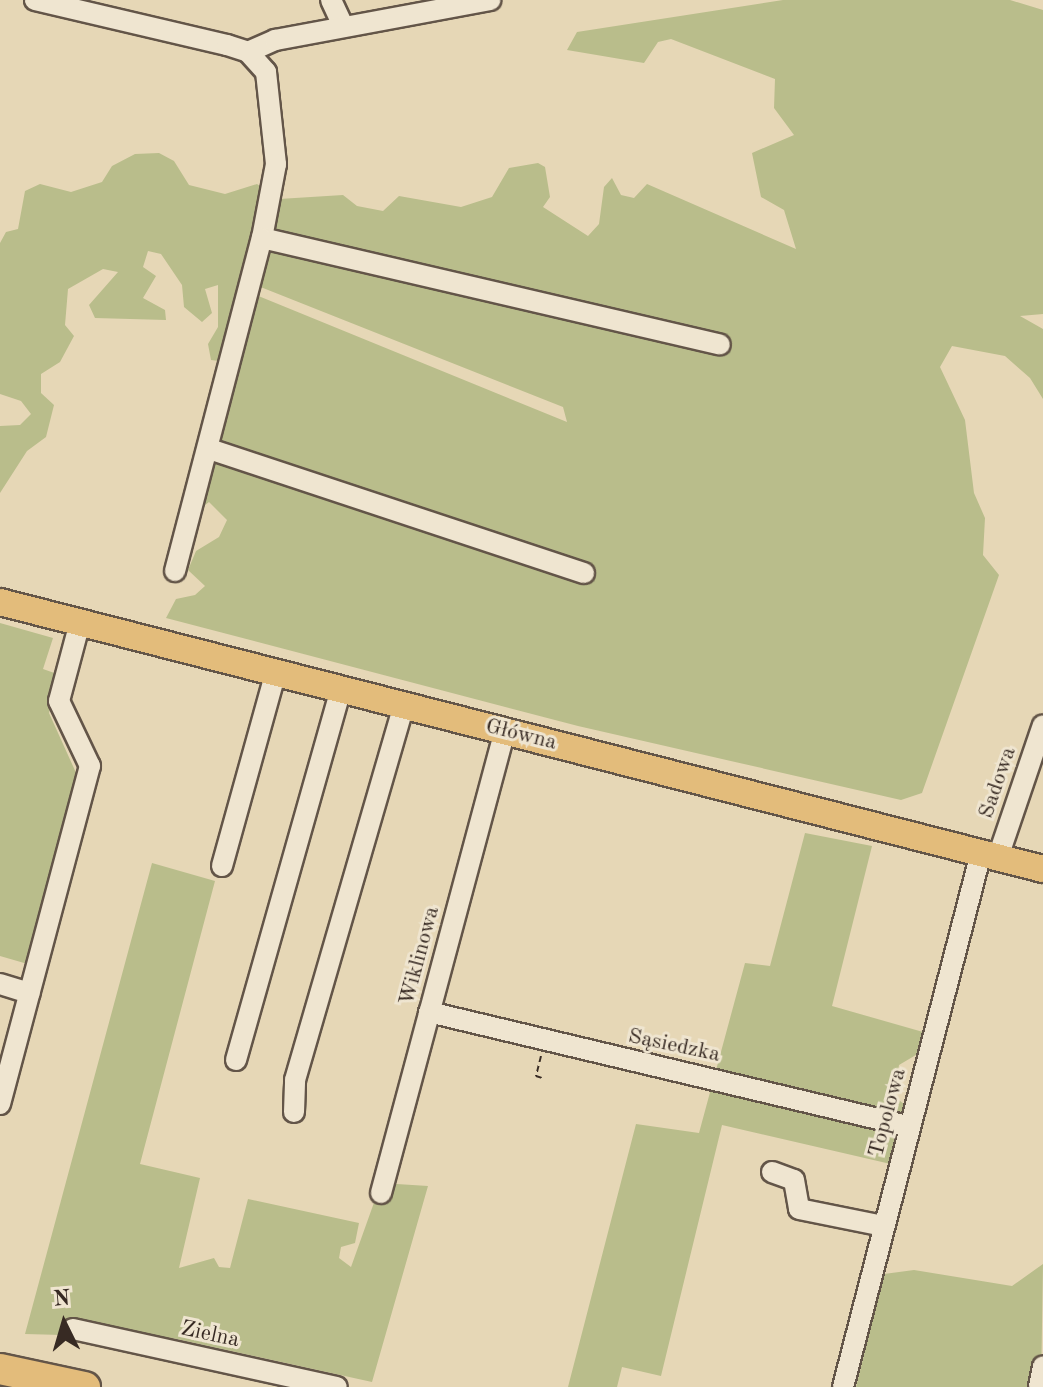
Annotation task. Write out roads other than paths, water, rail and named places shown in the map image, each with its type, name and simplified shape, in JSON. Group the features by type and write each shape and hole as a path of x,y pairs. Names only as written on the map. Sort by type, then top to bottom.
{"highway":[{"path":"0,1369 85,1387"}],"main road":[{"name":"Główna","path":"0,602 1043,869"}],"street":[{"path":"35,0 248,52 266,72 276,164 262,238 175,571"},
{"path":"331,0 343,26"},
{"path":"248,52 275,40 490,0"},
{"path":"262,238 720,345"},
{"path":"209,449 584,573"},
{"path":"0,1104 90,766 59,701 80,622"},
{"path":"222,866 276,671"},
{"path":"236,1060 341,689"},
{"path":"294,1112 295,1080 404,705"},
{"name":"Sadowa","path":"989,855 1043,725"},
{"name":"Wiklinowa","path":"381,1193 505,731"},
{"name":"Topolowa","path":"843,1387 909,1126 989,855"},
{"path":"0,984 30,993"},
{"name":"Sąsiedzka","path":"429,1012 909,1126"},
{"path":"772,1172 794,1180 799,1209 883,1226"},
{"name":"Zielna","path":"73,1329 337,1387"},
{"path":"1039,1387 1043,1366"}]}
